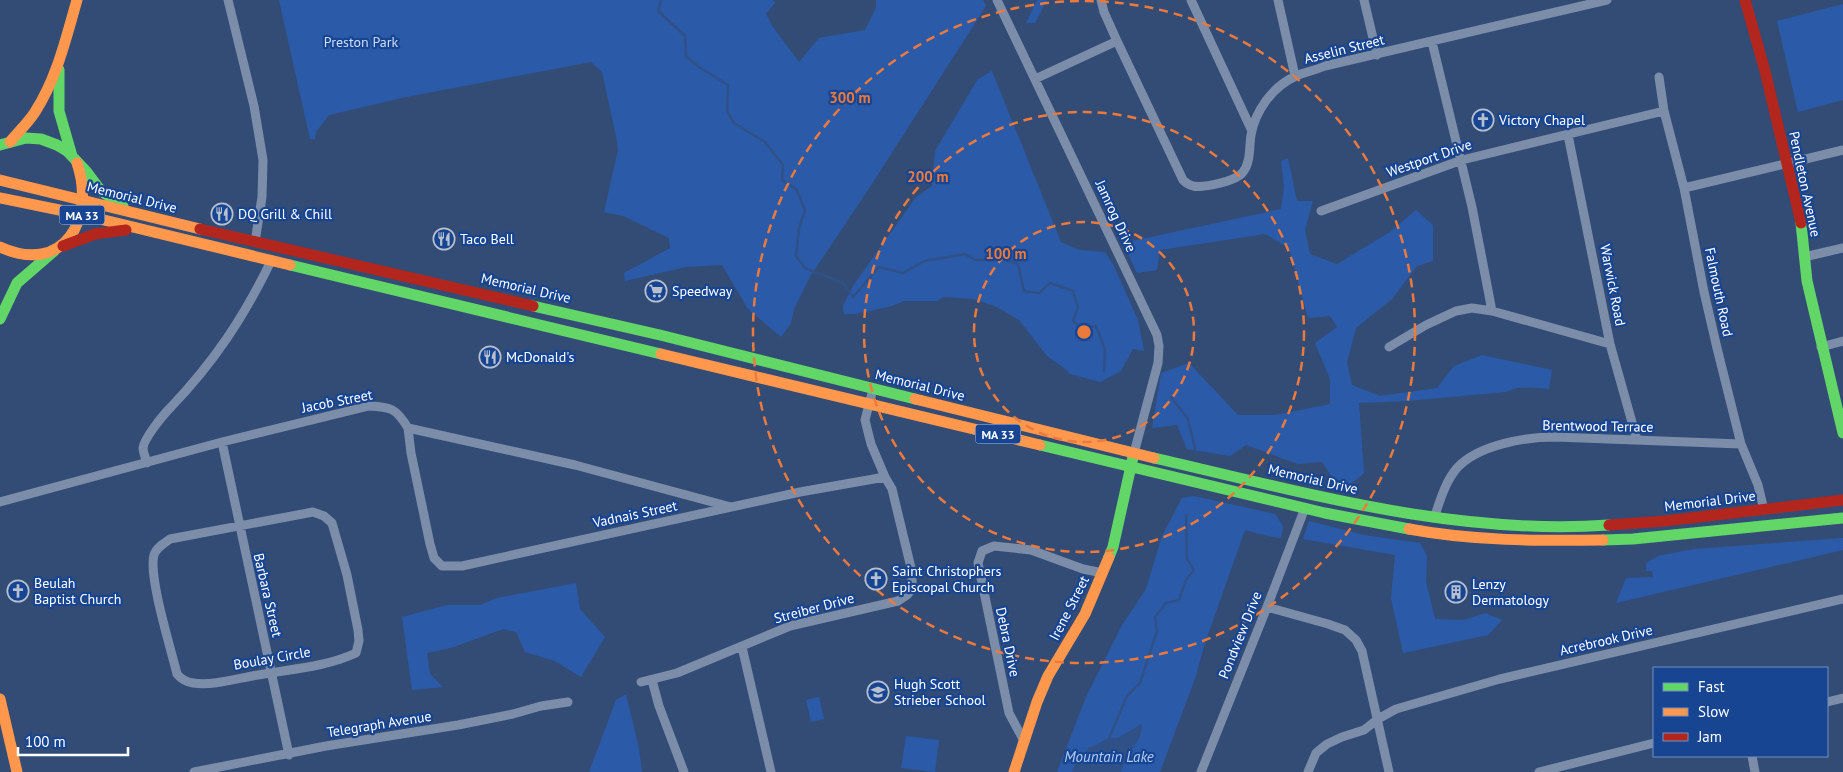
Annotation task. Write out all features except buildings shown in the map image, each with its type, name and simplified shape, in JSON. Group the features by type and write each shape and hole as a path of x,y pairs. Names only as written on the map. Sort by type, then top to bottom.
{"main road":[{"path":"5,144 36,111 60,60 77,0"},
{"name":"Pendleton Avenue","path":"1748,1 1801,224 1809,289 1821,347 1843,433"},
{"path":"0,319 17,283 58,249 72,232 83,200 81,174 59,111 60,60"},
{"path":"5,144 26,138 47,140 62,147 91,176 101,191 136,213"},
{"name":"Memorial Drive","path":"0,180 255,242 660,335 1134,453 1354,504 1434,518 1518,526 1594,526 1648,523 1843,500"},
{"name":"MA 33","path":"0,198 79,214 1305,508 1362,521 1425,532 1545,541 1633,539 1843,518"},
{"path":"0,247 15,253 28,255 58,249 101,232 141,230"},
{"path":"457,306 458,288"},
{"name":"Irene Street","path":"1014,772 1037,702 1048,676 1085,614 1103,573 1112,547 1134,453"},
{"path":"0,699 18,772"}],"street":[{"path":"228,0 254,106 262,152 263,186 255,242"},
{"name":"Jamrog Drive","path":"997,0 1158,335 1158,363 1134,453"},
{"path":"1035,79 1117,41 1104,12 1102,0"},
{"path":"1191,0 1252,130"},
{"path":"1278,0 1295,76"},
{"path":"1364,0 1377,55"},
{"name":"Asselin Street","path":"1117,41 1182,177 1186,183 1192,186 1207,185 1227,181 1242,174 1248,162 1252,130 1256,119 1267,100 1277,88 1295,76 1325,66 1607,0"},
{"path":"1432,42 1462,160 1484,263 1492,311"},
{"name":"Falmouth Road","path":"1659,77 1664,111 1684,188 1704,292 1741,444 1758,485 1764,510"},
{"name":"Westport Drive","path":"1322,211 1462,160 1664,111"},
{"name":"Warwick Road","path":"1568,135 1610,344 1637,440"},
{"path":"1684,188 1843,150"},
{"path":"1804,257 1843,248"},
{"path":"147,463 143,448 148,438 166,412 221,349 252,300 271,261"},
{"path":"1389,347 1426,325 1456,311 1472,308 1492,311 1610,344"},
{"path":"1821,347 1843,341"},
{"path":"873,389 865,420 871,444 886,477"},
{"name":"Jacob Street","path":"0,502 222,442 369,406 383,406 395,410 408,428"},
{"path":"408,428 575,465 731,507"},
{"name":"Vadnais Street","path":"408,428 411,452 430,544 434,558 442,566 462,566 480,563 731,507 886,477"},
{"name":"Brentwood Terrace","path":"1434,518 1447,485 1457,468 1471,458 1491,448 1513,442 1542,437 1741,444"},
{"name":"Barbara Street","path":"222,442 238,525 289,755"},
{"name":"Streiber Drive","path":"640,682 677,673 790,626 898,601 908,595 912,589 912,572 892,490 886,477"},
{"name":"Pondview Drive","path":"1201,772 1305,508"},
{"name":"Boulay Circle","path":"313,512 324,516 332,523 347,575 358,630 359,641 356,653 342,659 213,683 194,683 181,679 177,674 158,599 153,567 154,554 159,547 170,539 238,525 313,512"},
{"name":"Debra Drive","path":"1024,741 1009,712 978,564 982,551 994,546 1031,550 1083,569 1103,573"},
{"name":"Acrebrook Drive","path":"1308,772 1316,753 1327,744 1364,730 1378,719 1396,709 1500,679 1843,599"},
{"path":"1267,607 1345,630 1356,640 1362,651 1390,772"},
{"path":"742,647 771,772"},
{"path":"652,680 659,706 684,772"},
{"path":"1828,702 1843,698"},
{"name":"Telegraph Avenue","path":"194,772 289,755 326,746 458,726 541,706 568,702"},
{"path":"1539,772 1653,743"},
{"path":"1752,757 1756,772"}],"green space":[{"name":"Preston Park","path":"279,0 773,0 775,3 766,14 773,27 799,62 819,38 865,30 876,8 876,0 983,0 986,6 811,275 794,309 791,323 781,337 748,309 722,265 686,267 625,281 624,273 670,248 669,238 623,216 604,212 618,150 602,72 591,62 406,97 329,115 316,132 315,139 310,139"},
{"path":"1037,0 1047,0 1035,23 1026,23"},
{"path":"1843,4 1843,100 1798,112 1777,21"},
{"path":"992,71 1061,242 1079,250 1105,252 1113,264 1138,320 1144,351 1133,349 1121,371 1100,382 1070,374 1047,356 1019,320 997,307 974,299 943,297 938,301 904,301 892,306 855,314 844,314 843,306 853,286 916,197 932,186 935,151 978,79"},
{"path":"1288,158 1297,201 1313,201 1305,230 1310,254 1337,264 1390,232 1416,210 1433,225 1433,261 1417,266 1392,299 1356,328 1347,362 1352,385 1380,396 1437,388 1454,366 1482,355 1552,370 1549,389 1521,388 1506,392 1407,401 1359,403 1364,473 1350,485 1332,477 1322,462 1298,464 1246,445 1230,456 1187,449 1177,425 1152,428 1161,373 1189,363 1238,415 1276,415 1330,404 1330,379 1315,343 1337,327 1330,316 1308,318 1289,248 1265,234 1160,250 1157,270 1137,273 1123,243 1281,209 1284,187 1281,161"},
{"path":"1194,496 1275,514 1283,526 1281,538 1245,530 1204,646 1196,676 1160,772 1120,772 1126,758 1140,736 1142,724 1118,738 1107,739 1093,747 1075,765 1072,772 1057,772 1086,697 1121,627 1146,589 1162,536 1182,498"},
{"path":"1309,521 1364,535 1420,543 1427,556 1426,581 1435,619 1464,620 1485,613 1502,620 1488,635 1403,653 1391,598 1395,555 1303,539"},
{"path":"1843,538 1843,550 1616,603 1626,578 1653,577 1652,571 1646,571 1646,563 1658,556 1694,549"},
{"path":"576,583 580,609 605,637 581,677 555,661 525,652 516,632 503,629 454,647 427,653 430,674 443,687 412,690 402,617 447,605 480,605 497,598"},
{"path":"626,694 639,749 642,772 589,772 616,700"},
{"path":"819,697 824,719 811,722 806,700"},
{"path":"906,736 939,740 935,772 901,768"}],"water":[{"name":"Mountain Lake","path":"1142,724 1138,737 1120,772 1072,772 1089,747 1093,747 1107,739 1118,738"}],"waterway":[{"path":"661,0 658,11 685,36 686,56 699,67 728,85 727,111 734,123 765,142 783,165 782,180 797,190 805,211 799,228 796,256 805,268 843,283 853,297 879,267 903,273 925,261 965,254 975,260 1003,259 1018,264 1024,291 1039,293 1050,283 1073,291 1078,307 1073,321 1083,329 1096,326 1105,349 1104,371"},
{"path":"1171,397 1188,419 1196,453"},
{"path":"1108,741 1127,696 1140,683 1157,631 1155,617 1166,603 1179,600 1186,580 1194,570 1187,559 1186,515"}],"traffic: fast":[{"path":"59,70 59,111 72,156"},
{"path":"0,145 26,138 41,139 57,145 67,151 86,171 101,191 123,206"},
{"path":"1801,223 1807,281 1843,433"},
{"path":"0,319 17,283 54,251"},
{"path":"290,265 661,354"},
{"path":"533,306 660,335 915,399"},
{"path":"1040,445 1325,513 1409,529"},
{"path":"1109,557 1113,547 1133,457"},
{"path":"1154,458 1323,497 1436,518 1493,524 1551,527 1609,525"},
{"path":"1603,540 1633,539 1843,518"}],"traffic: slow":[{"path":"10,142 32,116 43,99 60,57 77,0"},
{"path":"0,247 22,254 42,254 57,248 70,237 78,222 82,204 82,184 77,163"},
{"path":"0,180 200,229"},
{"path":"0,198 79,214 290,265"},
{"path":"661,354 1040,445"},
{"path":"915,399 1154,458"},
{"path":"1409,529 1482,538 1603,540"},
{"path":"1014,772 1037,702 1048,676 1085,614 1109,557"},
{"path":"0,699 17,772"}],"traffic: jam":[{"path":"1745,0 1765,71 1801,223"},
{"path":"200,229 533,306"},
{"path":"63,246 95,234 126,230"},
{"path":"1609,525 1665,521 1843,500"}],"place":[{"name":"Victory Chapel","path":"1483,120"},
{"name":"DQ Grill & Chill","path":"222,214"},
{"name":"Taco Bell","path":"444,239"},
{"name":"Speedway","path":"656,291"},
{"name":"McDonald's","path":"490,357"},
{"name":"Saint Christophers Episcopal Church","path":"876,579"},
{"name":"Beulah Baptist Church","path":"18,591"},
{"name":"Lenzy Dermatology","path":"1456,592"},
{"name":"Hugh Scott Strieber School","path":"878,692"}]}
